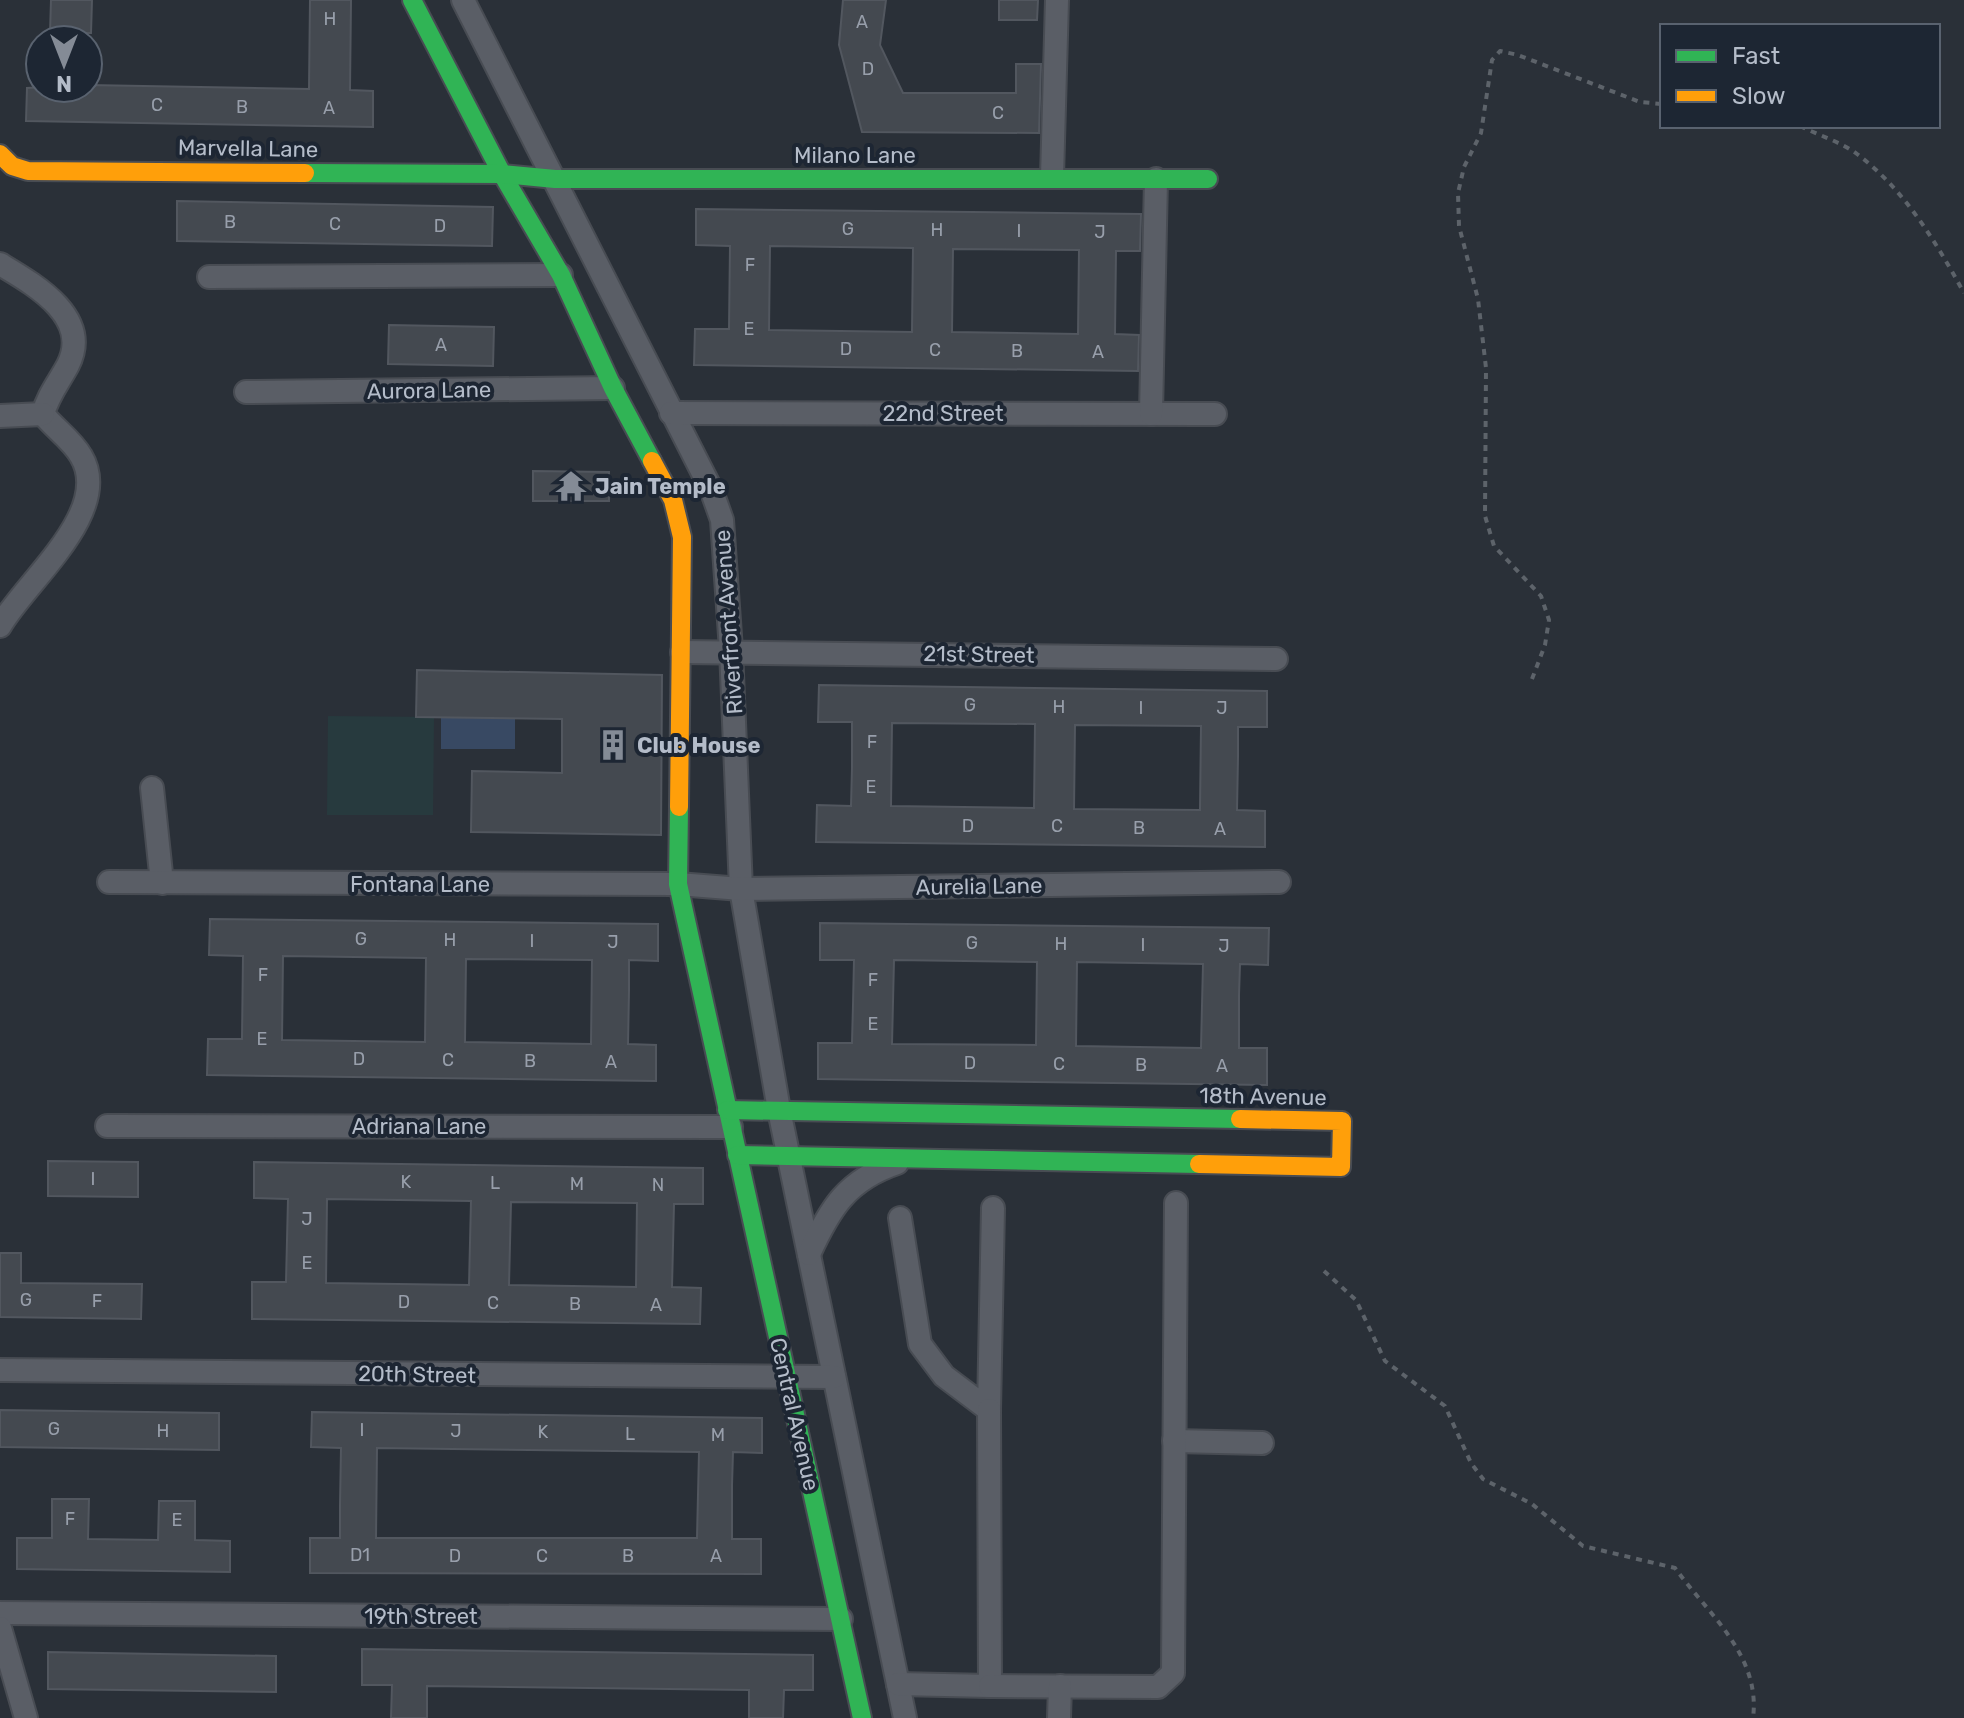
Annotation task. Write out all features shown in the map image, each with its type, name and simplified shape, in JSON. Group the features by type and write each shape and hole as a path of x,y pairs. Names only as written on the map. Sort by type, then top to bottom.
{"street":[{"name":"Riverfront Avenue","path":"412,0 502,174 561,275 613,388 673,500 682,537 678,884 729,1118"},
{"name":"Riverfront Avenue","path":"463,0 711,489 722,520 741,889 779,1110 790,1156"},
{"path":"1052,177 1057,0"},
{"name":"Marvella Lane","path":"0,154 12,166 28,171 502,174"},
{"name":"Milano Lane","path":"502,174 555,179 1208,179"},
{"path":"1151,414 1156,179"},
{"path":"0,264 52,301 74,327 75,340 69,364 53,388 43,414"},
{"path":"209,277 561,275"},
{"name":"Aurora Lane","path":"246,392 613,388"},
{"name":"22nd Street","path":"671,413 1215,414"},
{"path":"0,416 43,414 80,454 88,473 87,501 74,528 0,626"},
{"name":"21st Street","path":"682,652 731,650 1276,659"},
{"path":"152,788 162,883"},
{"name":"Fontana Lane","path":"109,882 678,884"},
{"name":"Aurelia Lane","path":"678,884 741,889 1279,882"},
{"name":"18th Avenue","path":"729,1118 779,1110 1342,1121 1341,1167 737,1155"},
{"name":"Adriana Lane","path":"107,1126 729,1118"},
{"name":"Central Avenue","path":"729,1118 862,1718"},
{"name":"Central Avenue","path":"790,1156 905,1718"},
{"path":"809,1254 831,1211 844,1194 866,1175 914,1157"},
{"path":"898,1684 1158,1687 1173,1673 1176,1203"},
{"path":"990,1686 989,1410 993,1208"},
{"path":"900,1218 920,1344 944,1376 989,1410"},
{"name":"20th Street","path":"0,1370 834,1377"},
{"path":"1174,1441 1262,1443"},
{"name":"19th Street","path":"0,1613 841,1619"},
{"path":"0,1628 26,1718"},
{"path":"1059,1718 1060,1686"}],"path":[{"path":"1532,679 1545,645 1549,620 1541,596 1494,546 1485,516 1486,368 1478,299 1459,226 1458,193 1464,167 1481,133 1492,60 1500,51 1518,55 1640,102 1660,104"},
{"path":"1804,128 1856,153 1901,197 1936,242 1964,293"},
{"path":"1324,1271 1356,1300 1385,1361 1445,1406 1471,1463 1483,1479 1532,1504 1583,1546 1675,1568 1703,1607 1734,1639 1745,1660 1754,1717"}],"green space":[{"path":"328,716 434,717 433,815 327,815"}],"water":[{"path":"441,717 515,718 515,749 441,749"}],"building":[{"path":"51,0 92,0 91,24 50,24"},
{"path":"310,0 351,0 350,90 373,91 373,127 26,121 27,104 104,104 104,85 309,89"},
{"path":"843,0 886,0 880,45 903,93 1016,93 1016,64 1041,64 1039,133 862,132 839,45"},
{"path":"999,0 1038,0 1037,20 999,20"},
{"path":"177,201 493,207 492,246 177,241"},
{"path":"696,209 1141,214 1140,251 1116,251 1115,334 1139,335 1138,371 694,365 695,329 729,329 730,246 696,245","holes":["770,246 913,248 912,332 769,330","953,249 1079,250 1078,334 952,332"]},
{"path":"389,325 494,327 493,366 388,364"},
{"name":"Jain Temple","path":"533,471 609,472 609,501 533,501"},
{"name":"Club House","path":"417,670 662,675 661,835 471,832 472,771 562,773 562,719 416,717"},
{"path":"819,685 1267,691 1267,727 1238,727 1237,810 1265,811 1265,847 816,842 817,805 851,806 852,768 852,722 818,722","holes":["892,723 1035,724 1034,808 891,806","1075,725 1201,726 1200,810 1074,809"]},
{"path":"210,919 658,924 658,961 629,960 628,1044 656,1045 656,1081 207,1075 208,1039 242,1039 243,956 209,955","holes":["283,956 426,958 425,1042 282,1040","466,959 592,960 591,1044 465,1042"]},
{"path":"820,923 1269,928 1268,965 1240,964 1239,995 1239,1048 1267,1048 1267,1085 818,1079 818,1043 852,1043 854,960 820,960","holes":["894,960 1037,962 1036,1045 892,1044","1077,962 1203,964 1201,1048 1076,1046"]},
{"path":"48,1161 138,1162 138,1197 48,1196"},
{"path":"254,1162 703,1168 703,1204 674,1204 672,1287 701,1288 700,1324 252,1319 252,1282 286,1282 288,1199 254,1198","holes":["327,1199 471,1201 469,1285 326,1283","511,1202 637,1203 636,1287 509,1285"]},
{"path":"0,1253 21,1253 21,1283 142,1284 141,1319 0,1317"},
{"path":"0,1410 219,1413 219,1450 0,1447"},
{"path":"312,1412 762,1418 762,1453 733,1452 732,1485 732,1539 761,1539 761,1574 310,1573 310,1538 340,1538 341,1448 311,1447","holes":["377,1448 699,1452 697,1538 376,1538"]},
{"path":"52,1499 89,1499 88,1539 158,1540 159,1501 195,1501 195,1540 230,1541 230,1572 17,1569 17,1538 52,1538"},
{"path":"362,1649 813,1655 813,1690 784,1690 783,1718 749,1718 749,1690 427,1686 427,1718 391,1718 392,1685 362,1685"},
{"path":"48,1652 276,1656 276,1692 48,1689"}],"traffic: fast":[{"path":"412,0 502,174 561,275 613,388 652,461"},
{"path":"305,173 502,174 555,179 1208,179"},
{"path":"679,807 678,884 862,1718"},
{"path":"727,1110 1240,1119"},
{"path":"737,1155 1199,1164"}],"traffic: slow":[{"path":"0,154 12,166 28,171 305,173"},
{"path":"652,461 673,500 682,537 679,807"},
{"path":"1199,1164 1341,1167 1342,1121 1240,1119"}],"place":[{"name":"Jain Temple","path":"571,486"},
{"name":"Club House","path":"613,745"}]}
